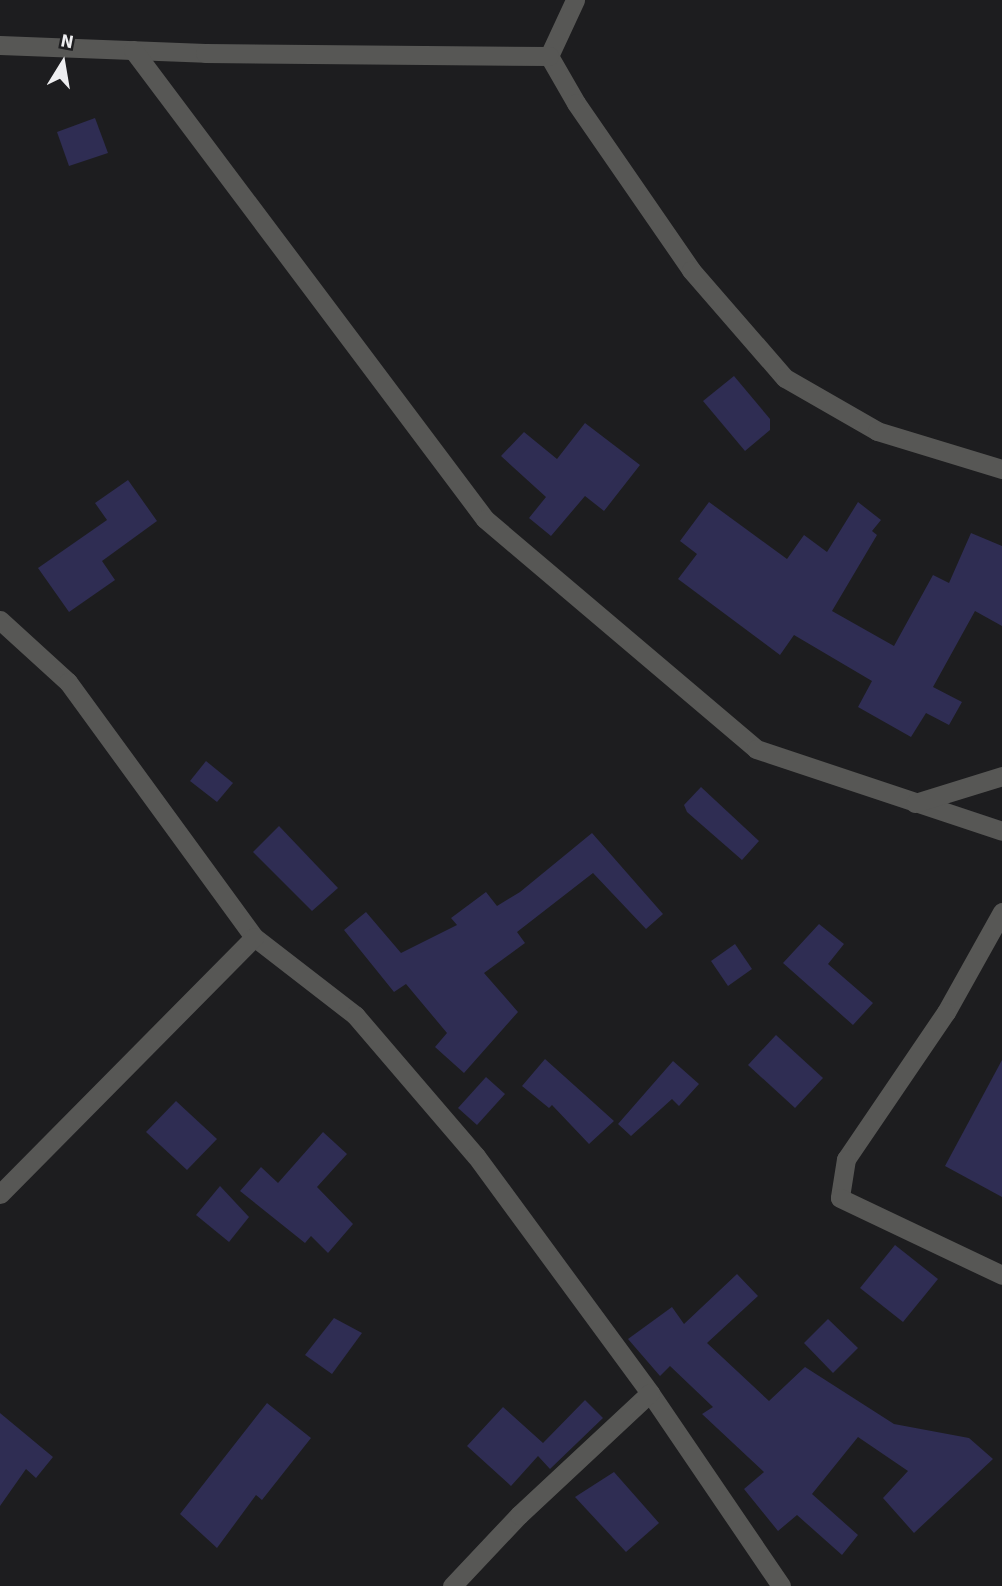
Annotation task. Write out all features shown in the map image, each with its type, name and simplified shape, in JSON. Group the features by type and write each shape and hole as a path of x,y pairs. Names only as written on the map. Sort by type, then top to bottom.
{"street":[{"path":"550,56 575,0"},
{"path":"0,45 133,50 550,56"},
{"path":"133,50 485,519 756,749 1002,831"},
{"path":"550,56 576,103 691,270 785,378 877,431 1002,470"},
{"path":"0,620 68,682 254,937 355,1015 476,1156 650,1393 780,1586"},
{"path":"915,803 1002,776"},
{"path":"1002,912 946,1012 846,1159 840,1198 1002,1275"},
{"path":"0,1194 254,937"},
{"path":"452,1586 519,1515 650,1393"}],"building":[{"path":"95,118 108,153 69,166 57,132"},
{"path":"734,376 770,419 770,430 745,451 703,401"},
{"path":"585,423 640,465 604,511 585,496 551,536 529,518 546,497 501,456 524,432 557,459"},
{"path":"128,480 157,521 102,561 115,580 69,612 38,568 107,520 95,503"},
{"path":"709,502 787,559 804,535 827,552 858,502 881,520 872,531 877,535 832,611 894,646 933,575 949,583 971,533 1002,546 1002,626 975,611 933,687 962,702 949,725 926,713 911,737 858,707 872,681 794,635 780,655 678,579 697,554 680,541"},
{"path":"206,761 233,783 217,802 190,781"},
{"path":"701,787 759,841 742,860 687,812 684,805"},
{"path":"279,826 338,888 312,911 253,852"},
{"path":"592,833 663,914 646,929 593,873 517,932 525,943 484,973 518,1012 464,1073 435,1047 447,1033 406,984 394,992 344,930 366,912 401,953 457,925 451,918 486,892 497,906 520,892"},
{"path":"819,924 844,944 828,964 873,1003 853,1025 783,963"},
{"path":"735,944 752,969 728,986 711,961"},
{"path":"776,1035 823,1078 795,1108 748,1065"},
{"path":"545,1059 614,1121 589,1144 552,1105 549,1108 522,1086"},
{"path":"1002,1060 1002,1197 945,1166"},
{"path":"673,1061 699,1084 679,1106 672,1099 631,1136 618,1124"},
{"path":"486,1077 505,1094 477,1125 458,1108"},
{"path":"176,1101 217,1139 187,1170 146,1132"},
{"path":"323,1132 347,1154 317,1187 353,1224 328,1253 311,1236 305,1243 240,1191 261,1167 278,1183"},
{"path":"220,1186 249,1217 229,1242 196,1215"},
{"path":"895,1245 938,1279 903,1322 860,1288"},
{"path":"737,1274 758,1296 707,1343 769,1401 805,1367 894,1424 969,1438 993,1459 914,1533 883,1498 908,1471 858,1437 812,1494 858,1535 842,1555 797,1515 778,1531 744,1489 764,1472 702,1414 713,1407 670,1366 660,1376 628,1339 672,1307 684,1324"},
{"path":"334,1318 362,1333 332,1374 305,1355"},
{"path":"828,1319 858,1348 833,1373 804,1343"},
{"path":"585,1400 603,1418 550,1469 538,1456 511,1486 467,1446 503,1407 543,1443"},
{"path":"267,1403 311,1438 262,1500 256,1495 217,1548 180,1514"},
{"path":"0,1413 53,1457 36,1478 26,1469 0,1506"},
{"path":"614,1472 659,1523 626,1552 575,1497"}]}
